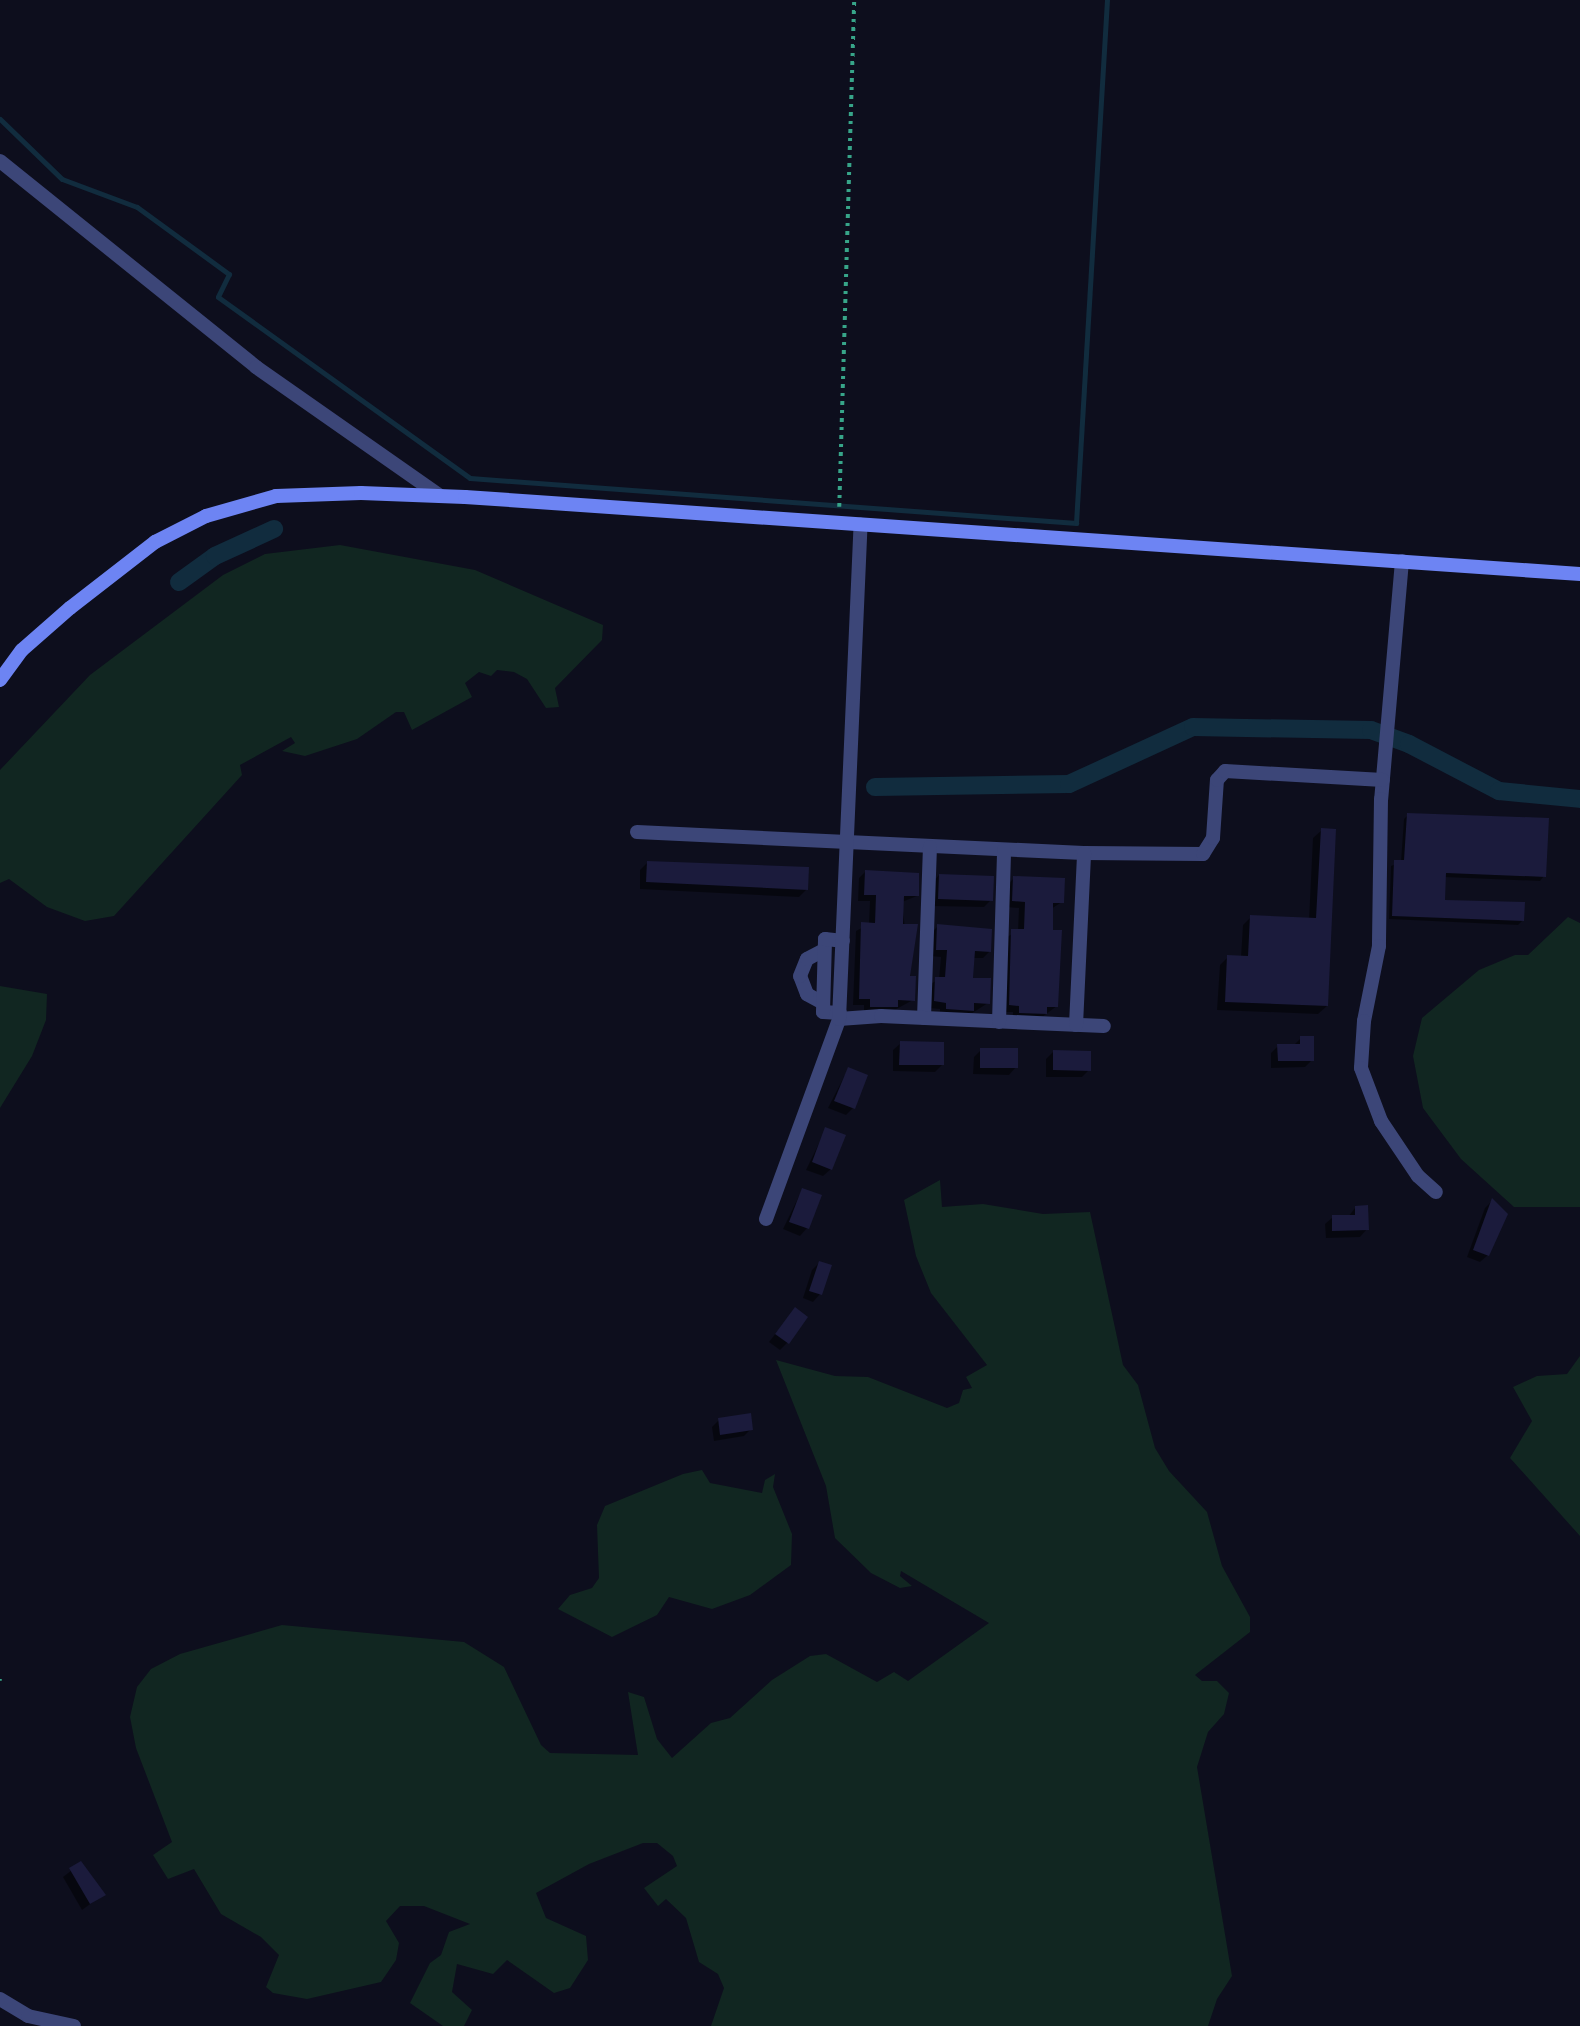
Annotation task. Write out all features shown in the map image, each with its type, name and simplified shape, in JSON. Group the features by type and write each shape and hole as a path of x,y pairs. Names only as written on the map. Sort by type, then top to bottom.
{"street":[{"path":"0,161 256,366 440,496"},
{"path":"0,680 22,650 118,568 155,542 206,516 276,496 361,493 440,496 1580,574"},
{"path":"766,1219 839,1016 861,524"},
{"path":"1402,562 1391,722 1383,780 1379,946 1364,1021 1361,1068 1381,1121 1418,1176 1436,1192"},
{"path":"637,832 1004,850 1203,854 1213,838 1217,780 1225,771 1383,780"},
{"path":"924,1018 930,847"},
{"path":"999,1022 1004,850"},
{"path":"1076,1025 1084,853"},
{"path":"843,941 825,939 823,1012 839,1016 1104,1026"},
{"path":"823,1003 807,994 800,976 807,960 824,950"},
{"path":"0,1999 15,2010 29,2026"},
{"path":"15,2010 74,2026"}],"path":[{"path":"839,523 854,0"}],"green space":[{"path":"340,545 475,570 603,625 602,640 555,688 559,707 546,708 527,679 514,672 497,670 491,676 479,672 465,683 472,697 412,730 404,712 396,712 357,739 305,756 282,751 295,743 291,737 240,765 242,775 114,916 85,921 47,907 9,879 0,883 0,770 90,675 223,575 265,554"},
{"path":"1568,917 1580,923 1580,1207 1514,1207 1461,1159 1423,1108 1413,1056 1422,1018 1479,970 1515,955 1528,955"},
{"path":"0,986 47,994 46,1020 32,1056 0,1108"},
{"path":"940,1180 942,1207 983,1204 1043,1214 1090,1212 1123,1365 1138,1385 1155,1448 1169,1471 1207,1512 1222,1566 1250,1617 1250,1632 1195,1675 1202,1681 1217,1681 1229,1693 1224,1714 1208,1732 1197,1767 1232,1976 1217,1999 1208,2026 711,2026 724,1988 718,1974 699,1962 686,1918 666,1899 658,1906 644,1888 677,1866 673,1856 657,1843 643,1843 589,1864 536,1893 546,1918 586,1936 588,1960 570,1988 554,1993 507,1960 493,1974 457,1964 452,1992 472,2010 464,2026 443,2026 410,2003 430,1963 441,1955 449,1932 470,1924 424,1906 400,1906 386,1921 399,1943 396,1960 381,1982 307,1999 273,1993 266,1987 279,1955 261,1937 221,1914 194,1869 168,1879 153,1855 172,1842 136,1748 130,1717 137,1687 151,1669 180,1654 282,1625 464,1642 504,1667 541,1745 550,1753 638,1755 628,1692 644,1697 657,1739 672,1758 711,1723 730,1718 772,1680 810,1656 826,1654 877,1682 894,1672 908,1681 989,1623 901,1571 900,1576 912,1586 900,1588 871,1573 835,1538 826,1486 776,1360 835,1376 868,1377 947,1408 959,1403 963,1390 972,1388 966,1377 987,1365 931,1293 916,1256 904,1200"},
{"path":"1580,1356 1580,1536 1510,1458 1532,1421 1513,1387 1537,1376 1567,1374"},
{"path":"702,1470 710,1483 762,1493 765,1480 775,1474 773,1487 792,1534 791,1565 750,1595 712,1609 669,1597 657,1615 612,1637 558,1609 570,1595 592,1588 599,1578 597,1525 605,1506 683,1474"}],"building":[{"path":"1407,813 1549,818 1546,877 1446,873 1445,900 1525,902 1524,921 1392,916 1394,860 1404,860"},
{"path":"1321,828 1336,829 1328,1006 1225,1002 1227,955 1248,956 1250,915 1316,918"},
{"path":"647,861 809,867 808,890 646,882"},
{"path":"865,870 919,873 919,896 904,896 903,924 918,924 910,976 916,976 915,1001 898,1000 898,1007 870,1007 870,999 859,999 861,922 875,923 876,895 864,895"},
{"path":"939,874 994,876 993,901 938,899"},
{"path":"1013,876 1065,878 1064,903 1053,903 1053,930 1062,930 1058,1007 1047,1007 1047,1014 1019,1013 1019,1006 1009,1005 1011,929 1024,929 1025,902 1012,901"},
{"path":"937,924 992,929 991,952 975,951 973,978 991,978 990,1004 974,1003 974,1011 946,1009 946,1003 934,1001 935,977 945,977 947,950 936,950"},
{"path":"1300,1036 1314,1036 1314,1061 1278,1061 1277,1044 1300,1044"},
{"path":"900,1041 944,1042 944,1065 899,1065"},
{"path":"980,1048 1018,1048 1018,1068 980,1068"},
{"path":"1053,1050 1091,1051 1091,1071 1053,1070"},
{"path":"848,1067 868,1075 855,1109 834,1101"},
{"path":"825,1127 846,1135 832,1170 812,1162"},
{"path":"802,1188 822,1195 809,1229 789,1222"},
{"path":"1492,1198 1508,1214 1489,1256 1473,1250"},
{"path":"1368,1205 1369,1230 1332,1231 1332,1215 1355,1215 1355,1206"},
{"path":"819,1261 832,1265 822,1295 809,1291"},
{"path":"795,1307 808,1317 789,1344 775,1334"},
{"path":"751,1413 753,1430 720,1435 718,1418"},
{"path":"81,1861 106,1895 90,1904 69,1868"}],"waterway":[{"path":"0,119 62,179 137,207 229,274 218,297 470,478 1076,523 1107,0"},
{"path":"179,582 215,556 274,529"},
{"path":"875,787 1069,784 1193,727 1371,730 1409,744 1499,791 1580,799"}]}
